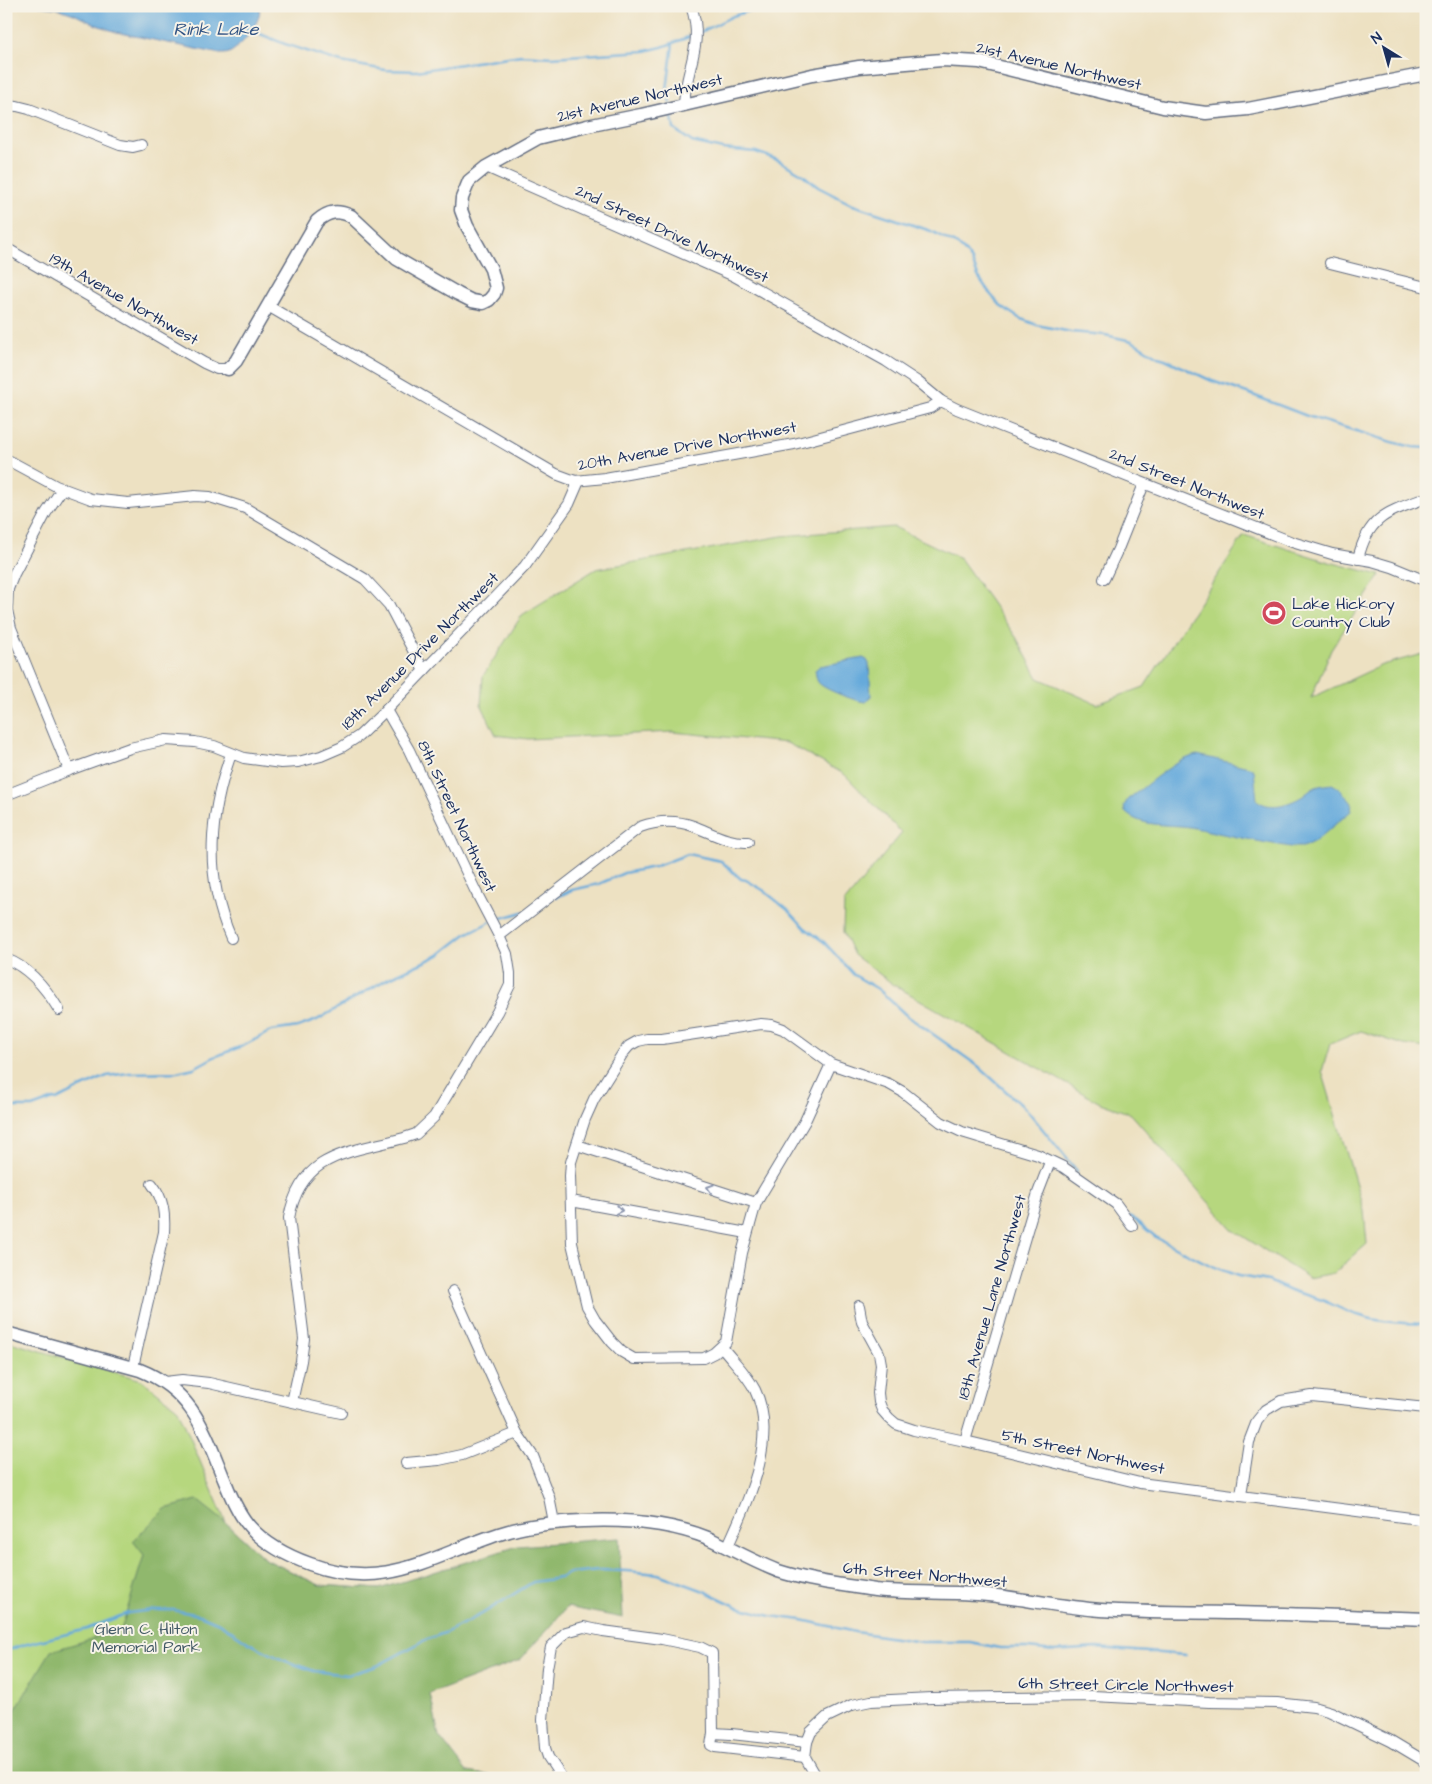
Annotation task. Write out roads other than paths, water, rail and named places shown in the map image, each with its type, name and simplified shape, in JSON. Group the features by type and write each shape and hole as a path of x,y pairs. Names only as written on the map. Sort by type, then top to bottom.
{"street":[{"path":"684,105 685,86 696,47 697,26 691,6"},
{"name":"21st Avenue Northwest","path":"268,306 318,221 325,214 335,211 351,216 397,259 428,278 472,301 483,302 489,300 496,288 495,281 491,269 467,226 461,206 464,191 469,181 486,167 538,138 812,75 858,67 942,60 979,62 1163,107 1206,114 1230,112 1426,74"},
{"path":"6,106 30,109 120,145 141,145"},
{"name":"2nd Street Drive Northwest","path":"486,167 734,276 886,362 918,382 941,401"},
{"name":"19th Avenue Northwest","path":"6,248 216,369 228,369"},
{"path":"1330,263 1426,287"},
{"path":"228,369 236,361 268,306"},
{"name":"20th Avenue Drive Northwest","path":"268,306 556,474 566,479 579,481 794,444 930,408 941,401"},
{"name":"2nd Street Northwest","path":"941,401 1292,542 1332,554 1392,567 1426,581"},
{"path":"6,459 62,488 91,499 113,502 144,502 195,496 210,497 245,508 366,578 389,605 424,671"},
{"name":"18th Avenue Drive Northwest","path":"6,795 130,748 166,740 195,742 214,746 231,754 259,761 281,763 298,762 321,756 349,743 386,710 525,566 569,504 579,481"},
{"path":"1104,579 1144,484"},
{"path":"62,488 46,513 14,574 8,589 7,604 11,628 69,770"},
{"path":"1358,559 1365,537 1376,521 1393,510 1426,498"},
{"name":"8th Street Northwest","path":"292,1402 304,1339 289,1218 299,1189 313,1169 328,1160 416,1134 434,1117 497,1012 510,984 509,963 499,936 475,890 409,750 386,710"},
{"path":"231,754 216,807 212,854 219,904 231,938"},
{"path":"499,936 640,827 659,822 686,824 725,840 736,843 748,842"},
{"path":"6,960 18,964 29,972 48,992 59,1010"},
{"path":"831,1064 806,1121 756,1203 742,1253 726,1342 714,1353 704,1358 634,1359 622,1352 594,1320 587,1306 572,1242 570,1176 571,1162 585,1119 623,1053 629,1046 638,1041 761,1024 783,1029 831,1064 889,1084 941,1122 962,1132 1038,1155 1063,1167 1116,1204 1132,1226"},
{"path":"577,1145 756,1203"},
{"name":"18th Avenue Lane Northwest","path":"965,1441 1038,1193 1050,1162"},
{"path":"133,1367 164,1232 165,1219 162,1203 152,1184"},
{"path":"570,1202 747,1233"},
{"path":"453,1291 517,1433 533,1456 545,1485 554,1522"},
{"name":"5th Street Northwest","path":"859,1306 862,1322 879,1354 881,1364 879,1402 882,1410 896,1424 914,1430 1140,1483 1426,1520"},
{"name":"6th Street Northwest","path":"6,1333 133,1367 154,1375 165,1382 179,1394 194,1413 230,1494 249,1526 274,1547 310,1564 337,1573 381,1574 423,1564 503,1533 554,1522 608,1520 661,1524 691,1532 757,1563 800,1578 881,1590 987,1595 1102,1610 1426,1619"},
{"path":"722,1347 755,1390 764,1418 760,1462 754,1487 727,1548"},
{"path":"165,1382 182,1380 210,1383 341,1413"},
{"path":"1241,1495 1250,1442 1257,1421 1266,1410 1280,1401 1312,1396 1426,1408"},
{"path":"406,1463 440,1460 462,1455 517,1433"},
{"path":"562,1778 548,1757 545,1748 543,1720 547,1668 551,1647 566,1632 584,1627 662,1639 700,1647 712,1653 711,1745 805,1757 817,1778"},
{"name":"6th Street Circle Northwest","path":"805,1757 807,1742 811,1732 827,1717 852,1705 872,1701 931,1698 1125,1697 1209,1702 1277,1703 1314,1707 1331,1712 1391,1741 1426,1762"},
{"path":"712,1733 807,1742"}],"water":[{"name":"Rink Lake","path":"39,6 259,6 260,12 255,25 245,39 229,53 220,54 116,32 74,14 56,8"},
{"path":"863,658 869,664 871,696 866,702 848,698 821,685 817,681 815,670 820,666"},
{"path":"1197,755 1249,767 1254,770 1257,800 1267,805 1286,804 1298,799 1316,787 1332,784 1339,788 1352,803 1351,811 1317,840 1303,847 1291,847 1186,827 1149,823 1140,821 1125,812 1124,806 1128,799 1179,762"}],"waterway":[{"path":"699,33 733,16 764,6"},
{"path":"250,30 285,44 341,62 385,70 416,71 521,55 552,57 645,51 694,35"},
{"path":"670,103 667,90 673,43"},
{"path":"671,111 674,129 692,142 723,149 756,152 778,160 802,174 818,187 853,205 931,231 959,246 972,261 978,276 991,295 1002,307 1019,318 1037,325 1071,332 1105,335 1132,341 1158,357 1212,381 1307,416 1392,442 1426,448"},
{"path":"557,897 572,890 599,884 624,873 654,867 688,854 721,861 741,879 763,890 789,911 805,928 824,942 854,975 878,989 906,1015 978,1066 1027,1110 1077,1171"},
{"path":"495,920 523,912"},
{"path":"6,1107 32,1107 54,1099 57,1100 107,1076 129,1073 177,1072 194,1068 271,1031 298,1027 317,1020 387,979 439,955 466,934 490,922"},
{"path":"1130,1216 1157,1238 1212,1266 1238,1276 1268,1281 1293,1292 1317,1298 1348,1312 1369,1318 1426,1324"},
{"path":"6,1651 87,1629 128,1613 173,1610 200,1615 219,1623 249,1643 283,1660 314,1671 347,1675 377,1666 425,1640 447,1632 482,1614 533,1582 560,1578 569,1573 599,1570 658,1574 704,1591 738,1607 771,1616 802,1620 855,1632 922,1642 970,1642 1000,1648 1028,1648 1054,1651 1097,1648 1186,1655"}],"place":[{"name":"Lake Hickory Country Club","path":"1274,613"}],"park label":[{"name":"Glenn C. Hilton Memorial Park","path":"146,1638"}]}
